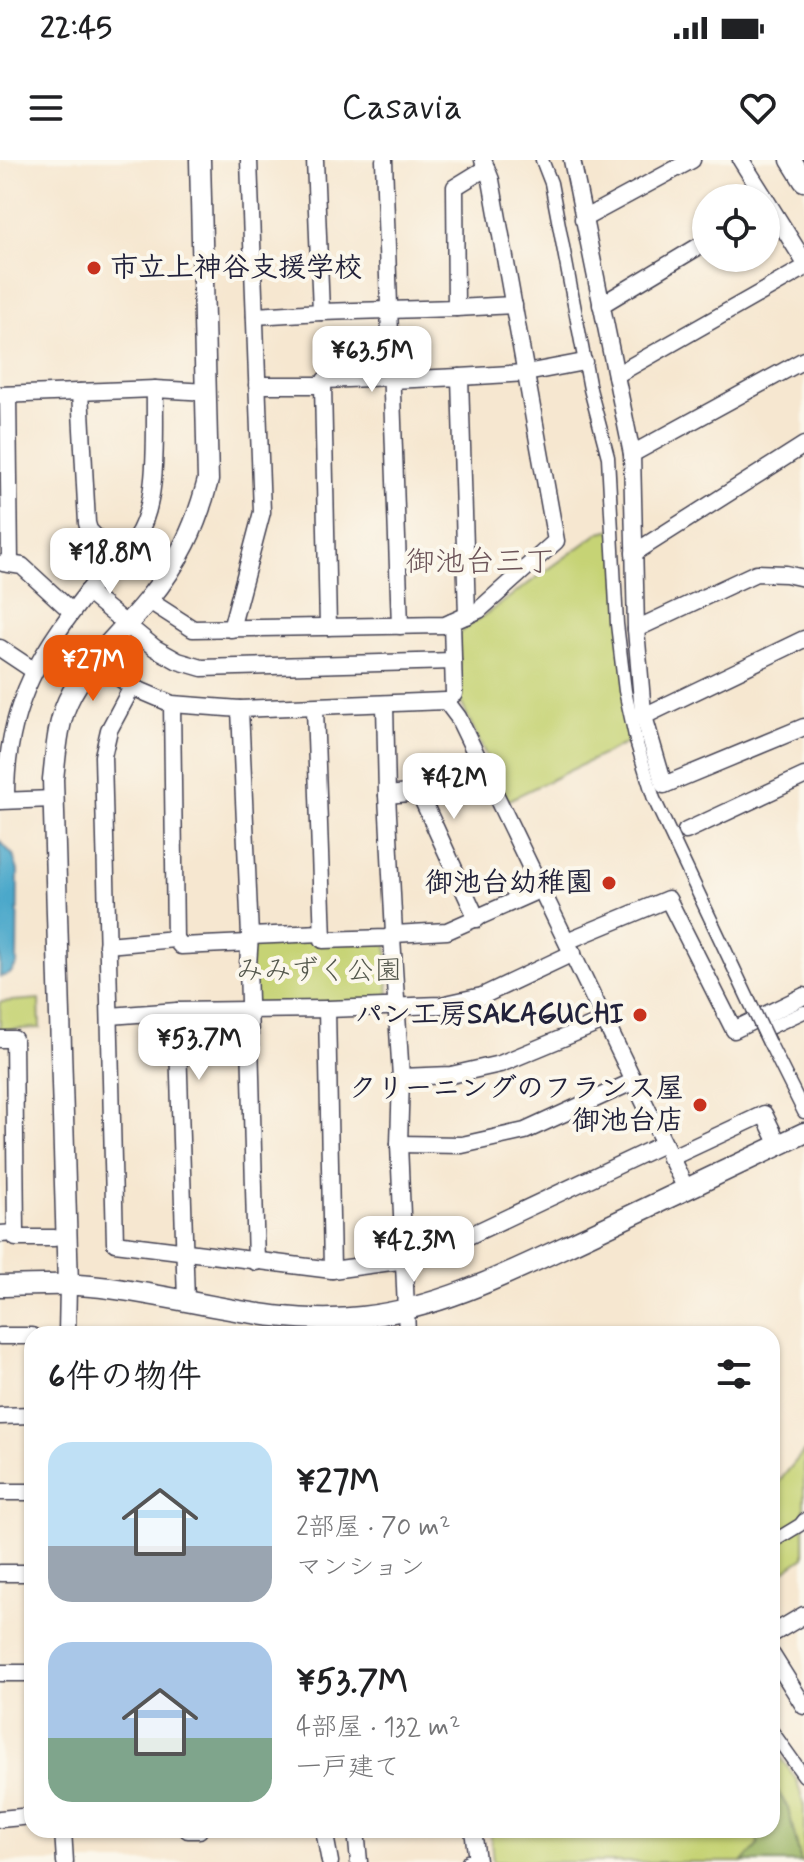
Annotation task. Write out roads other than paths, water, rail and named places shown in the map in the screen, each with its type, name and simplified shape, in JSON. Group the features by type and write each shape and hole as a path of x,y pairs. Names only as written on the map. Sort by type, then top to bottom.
{"street":[{"path":"67,1326 68,1244 53,799 58,736 68,701 95,660 148,600 181,555 199,515 208,480 200,160"},
{"path":"231,629 262,512 249,160"},
{"path":"315,160 321,312"},
{"path":"384,160 400,626"},
{"path":"542,160 551,183 584,362 608,457 617,624 625,691 636,741 654,799 801,1107"},
{"path":"572,160 632,454 636,629 644,716 664,785 804,727"},
{"path":"583,219 692,160"},
{"path":"741,160 755,184"},
{"path":"791,160 804,181"},
{"path":"148,600 193,629 445,625 479,610 556,541 491,180 485,164 455,187 456,308"},
{"path":"780,224 804,261"},
{"path":"601,305 692,250"},
{"path":"616,375 804,268"},
{"path":"255,316 514,305"},
{"path":"632,454 804,360"},
{"path":"328,627 325,380 526,373 584,362"},
{"path":"454,694 453,661 460,619 460,377"},
{"path":"257,385 323,385"},
{"path":"71,611 22,566 5,563 4,395 155,389 207,392"},
{"path":"53,799 3,800 13,726 33,670 71,611 136,539 153,493 155,389"},
{"path":"80,392 87,523 89,530 116,558"},
{"path":"634,553 804,445"},
{"path":"636,629 756,573 804,578"},
{"path":"87,592 155,648 178,661 202,668 453,661"},
{"path":"644,716 804,639"},
{"path":"0,648 33,670"},
{"path":"95,660 132,687 172,704 240,709 446,701 458,717 686,1189"},
{"path":"132,687 109,730 103,756 115,1243 332,1270 406,1260 439,1250 666,1151 764,1114 779,1145"},
{"path":"172,704 175,939 181,946 322,933"},
{"path":"385,705 395,1006 401,1077 399,1144 406,1260 406,1326"},
{"path":"315,708 323,940 447,931 539,890"},
{"path":"240,709 256,1262"},
{"path":"686,831 804,776"},
{"path":"387,795 419,792 477,919"},
{"path":"110,1016 177,1011 441,1005 482,996 570,947 668,899 734,1030 804,996"},
{"path":"107,945 175,939"},
{"path":"327,1009 332,1270"},
{"path":"177,1011 186,1301"},
{"path":"766,1036 804,1012"},
{"path":"401,1077 451,1075 500,1064 606,1020"},
{"path":"0,1039 14,1039 8,1234 16,1238 54,1238"},
{"path":"399,1144 462,1145 525,1131 632,1082"},
{"path":"0,1286 92,1286 346,1326 450,1297 804,1133"},
{"path":"0,1336 24,1336"},
{"path":"0,1416 24,1415"},
{"path":"0,1492 24,1492"},
{"path":"780,1537 804,1520"},
{"path":"0,1573 24,1573"},
{"path":"780,1629 804,1615"},
{"path":"780,1667 803,1703"},
{"path":"0,1673 24,1673"},
{"path":"780,1742 804,1776"},
{"path":"0,1819 24,1817"},
{"path":"64,1838 65,1862"},
{"path":"326,1838 330,1862"},
{"path":"357,1838 359,1862"},
{"path":"470,1862 477,1860 474,1838"}],"water":[{"path":"0,841 13,855 18,871 17,964 10,974 0,977"}],"place":[{"name":"市立上神谷支援学校","path":"94,268"},
{"name":"御池台幼稚園","path":"609,883"},
{"name":"パン工房SAKAGUCHI","path":"640,1015"},
{"name":"クリーニングのフランス屋 御池台店","path":"700,1105"}],"district":[{"name":"御池台三丁","path":"480,562"}],"park label":[{"name":"みみずく公園","path":"319,971"}]}
